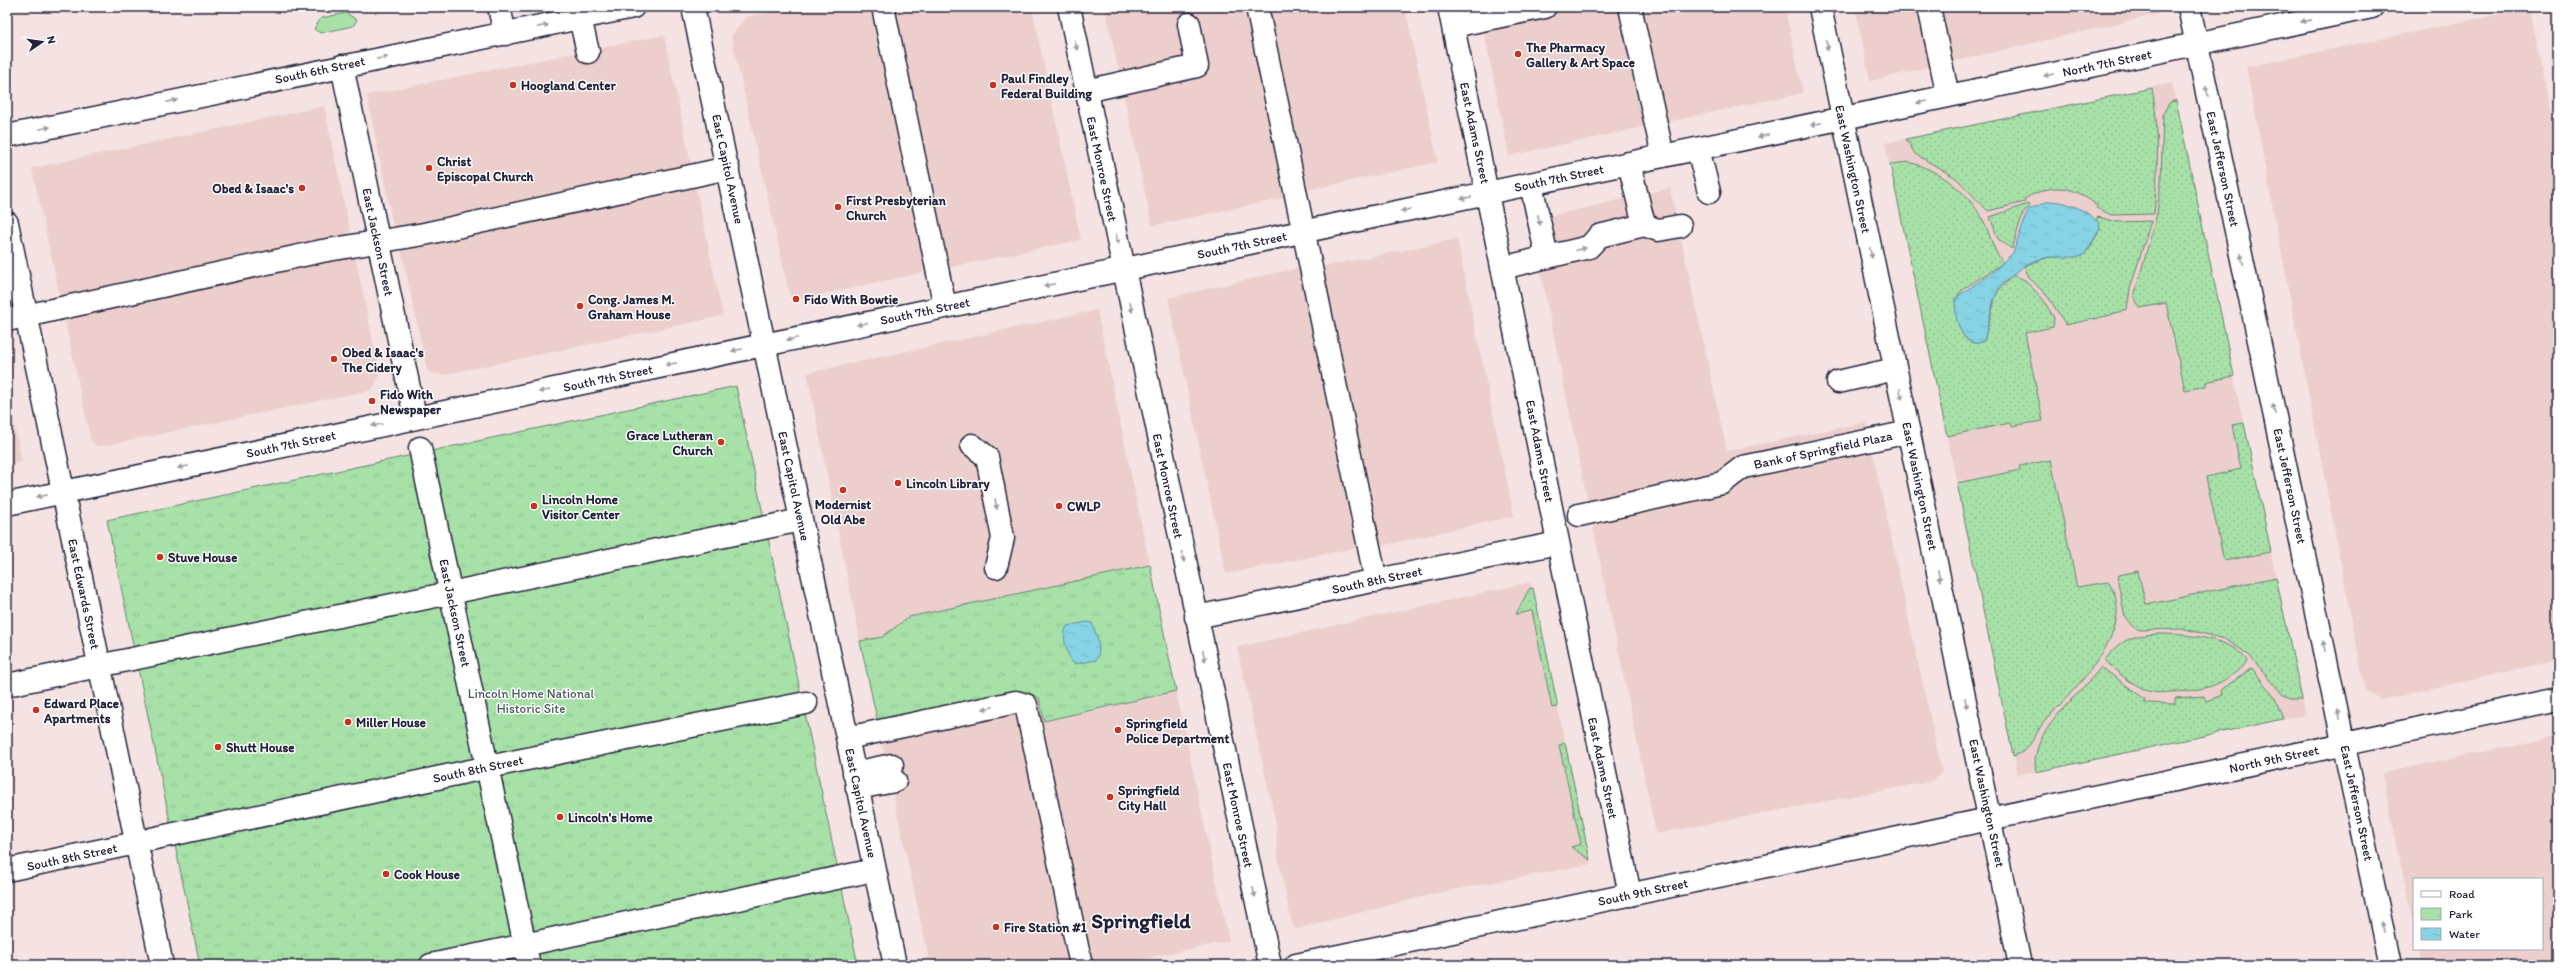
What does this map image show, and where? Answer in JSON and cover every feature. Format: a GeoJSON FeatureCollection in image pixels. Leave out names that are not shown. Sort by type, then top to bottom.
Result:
{"type":"FeatureCollection","features":[{"type":"Feature","properties":{"kind":"street"},"geometry":{"type":"LineString","coordinates":[[499,7],[505,34]]}},
{"type":"Feature","properties":{"kind":"street","name":"South 6th Street"},"geometry":{"type":"LineString","coordinates":[[7,136],[633,7]]}},
{"type":"Feature","properties":{"kind":"street","name":"East Capitol Avenue"},"geometry":{"type":"LineString","coordinates":[[693,7],[895,965]]}},
{"type":"Feature","properties":{"kind":"street"},"geometry":{"type":"LineString","coordinates":[[883,7],[945,307]]}},
{"type":"Feature","properties":{"kind":"street","name":"East Monroe Street"},"geometry":{"type":"LineString","coordinates":[[1069,7],[1270,965]]}},
{"type":"Feature","properties":{"kind":"street"},"geometry":{"type":"LineString","coordinates":[[1257,7],[1376,581]]}},
{"type":"Feature","properties":{"kind":"street"},"geometry":{"type":"LineString","coordinates":[[1451,16],[1545,7]]}},
{"type":"Feature","properties":{"kind":"street"},"geometry":{"type":"LineString","coordinates":[[1630,7],[1663,156]]}},
{"type":"Feature","properties":{"kind":"street","name":"East Washington Street"},"geometry":{"type":"LineString","coordinates":[[1820,7],[1842,119],[2020,965]]}},
{"type":"Feature","properties":{"kind":"street"},"geometry":{"type":"LineString","coordinates":[[1929,7],[1948,96]]}},
{"type":"Feature","properties":{"kind":"street","name":"East Jefferson Street"},"geometry":{"type":"LineString","coordinates":[[2189,7],[2345,744],[2390,965]]}},
{"type":"Feature","properties":{"kind":"street","name":"North 7th Street"},"geometry":{"type":"LineString","coordinates":[[1842,119],[2372,7]]}},
{"type":"Feature","properties":{"kind":"street","name":"East Adams Street"},"geometry":{"type":"LineString","coordinates":[[1451,16],[1630,895]]}},
{"type":"Feature","properties":{"kind":"street"},"geometry":{"type":"LineString","coordinates":[[574,20],[582,53]]}},
{"type":"Feature","properties":{"kind":"street"},"geometry":{"type":"LineString","coordinates":[[1086,91],[1197,66],[1189,24]]}},
{"type":"Feature","properties":{"kind":"street","name":"East Jackson Street"},"geometry":{"type":"LineString","coordinates":[[342,66],[415,417]]}},
{"type":"Feature","properties":{"kind":"street","name":"South 7th Street"},"geometry":{"type":"LineString","coordinates":[[7,504],[415,417],[1842,119]]}},
{"type":"Feature","properties":{"kind":"street"},"geometry":{"type":"LineString","coordinates":[[1693,150],[1703,194]]}},
{"type":"Feature","properties":{"kind":"street"},"geometry":{"type":"LineString","coordinates":[[1629,163],[1644,225]]}},
{"type":"Feature","properties":{"kind":"street"},"geometry":{"type":"LineString","coordinates":[[16,318],[378,240],[424,234],[728,168]]}},
{"type":"Feature","properties":{"kind":"street"},"geometry":{"type":"LineString","coordinates":[[1531,184],[1547,257]]}},
{"type":"Feature","properties":{"kind":"street","name":"East Edwards Street"},"geometry":{"type":"LineString","coordinates":[[7,223],[16,318],[62,492],[100,665],[144,841],[162,965]]}},
{"type":"Feature","properties":{"kind":"street"},"geometry":{"type":"LineString","coordinates":[[1502,268],[1589,247],[1599,236],[1644,225],[1658,230],[1680,226]]}},
{"type":"Feature","properties":{"kind":"street"},"geometry":{"type":"LineString","coordinates":[[1838,382],[1895,369]]}},
{"type":"Feature","properties":{"kind":"street","name":"Bank of Springfield Plaza"},"geometry":{"type":"LineString","coordinates":[[1579,515],[1722,483],[1743,467],[1909,432]]}},
{"type":"Feature","properties":{"kind":"street"},"geometry":{"type":"LineString","coordinates":[[972,445],[987,457],[1003,538],[996,567]]}},
{"type":"Feature","properties":{"kind":"street","name":"East Jackson Street"},"geometry":{"type":"LineString","coordinates":[[420,448],[527,955]]}},
{"type":"Feature","properties":{"kind":"street"},"geometry":{"type":"LineString","coordinates":[[7,685],[802,520]]}},
{"type":"Feature","properties":{"kind":"street","name":"South 8th Street"},"geometry":{"type":"LineString","coordinates":[[1196,618],[1558,543]]}},
{"type":"Feature","properties":{"kind":"street","name":"North 9th Street"},"geometry":{"type":"LineString","coordinates":[[1990,820],[2558,699]]}},
{"type":"Feature","properties":{"kind":"street"},"geometry":{"type":"LineString","coordinates":[[847,738],[1016,702],[1026,705],[1081,965]]}},
{"type":"Feature","properties":{"kind":"street","name":"South 8th Street"},"geometry":{"type":"LineString","coordinates":[[7,870],[488,767],[806,703]]}},
{"type":"Feature","properties":{"kind":"street"},"geometry":{"type":"LineString","coordinates":[[856,781],[894,773]]}},
{"type":"Feature","properties":{"kind":"street","name":"South 9th Street"},"geometry":{"type":"LineString","coordinates":[[1296,965],[1990,820]]}},
{"type":"Feature","properties":{"kind":"street"},"geometry":{"type":"LineString","coordinates":[[431,965],[527,955],[874,870]]}},
{"type":"Feature","properties":{"kind":"shaded area"},"geometry":{"type":"Polygon","coordinates":[[[794,7],[873,7],[930,271],[791,301],[731,36],[746,17],[794,7]]]}},
{"type":"Feature","properties":{"kind":"shaded area","name":"Paul Findley Federal Building"},"geometry":{"type":"Polygon","coordinates":[[[888,7],[1032,7],[1081,240],[942,269],[888,7]]]}},
{"type":"Feature","properties":{"kind":"shaded area"},"geometry":{"type":"Polygon","coordinates":[[[1105,7],[1248,7],[1289,197],[1152,226],[1105,7]]]}},
{"type":"Feature","properties":{"kind":"shaded area"},"geometry":{"type":"Polygon","coordinates":[[[1264,7],[1405,7],[1438,162],[1303,191],[1264,7]]]}},
{"type":"Feature","properties":{"kind":"shaded area"},"geometry":{"type":"Polygon","coordinates":[[[1479,7],[1785,7],[1803,93],[1509,156],[1479,7]]]}},
{"type":"Feature","properties":{"kind":"shaded area"},"geometry":{"type":"Polygon","coordinates":[[[1855,7],[2157,7],[2159,14],[1870,81],[1855,7]]]}},
{"type":"Feature","properties":{"kind":"shaded area"},"geometry":{"type":"Polygon","coordinates":[[[2529,8],[2558,148],[2558,660],[2381,700],[2365,690],[2246,67],[2529,8]]]}},
{"type":"Feature","properties":{"kind":"shaded area"},"geometry":{"type":"Polygon","coordinates":[[[664,35],[723,316],[442,375],[431,373],[427,370],[400,244],[394,231],[367,95],[664,35]]]}},
{"type":"Feature","properties":{"kind":"shaded area"},"geometry":{"type":"Polygon","coordinates":[[[2172,83],[2305,715],[2018,775],[1885,143],[2172,83]]]}},
{"type":"Feature","properties":{"kind":"shaded area"},"geometry":{"type":"Polygon","coordinates":[[[324,106],[380,375],[372,390],[98,447],[91,441],[32,168],[324,106]]]}},
{"type":"Feature","properties":{"kind":"shaded area"},"geometry":{"type":"Polygon","coordinates":[[[1670,188],[1727,451],[1866,422],[1942,772],[1933,781],[1656,834],[1533,235],[1543,218],[1670,188]]]}},
{"type":"Feature","properties":{"kind":"shaded area"},"geometry":{"type":"Polygon","coordinates":[[[1457,239],[1514,516],[1376,547],[1316,268],[1457,239]]]}},
{"type":"Feature","properties":{"kind":"shaded area"},"geometry":{"type":"Polygon","coordinates":[[[1302,267],[1361,547],[1226,574],[1168,298],[1302,267]]]}},
{"type":"Feature","properties":{"kind":"shaded area"},"geometry":{"type":"Polygon","coordinates":[[[1097,310],[1150,565],[909,617],[882,637],[860,641],[807,373],[1097,310]]]}},
{"type":"Feature","properties":{"kind":"shaded area"},"geometry":{"type":"Polygon","coordinates":[[[7,390],[22,462],[7,465],[7,390]]]}},
{"type":"Feature","properties":{"kind":"shaded area"},"geometry":{"type":"Polygon","coordinates":[[[1531,582],[1591,864],[1442,892],[1296,929],[1292,924],[1278,858],[1276,825],[1237,647],[1531,582]]]}},
{"type":"Feature","properties":{"kind":"shaded area"},"geometry":{"type":"Polygon","coordinates":[[[1176,691],[1229,941],[1114,965],[930,965],[878,724],[1027,692],[1039,698],[1044,721],[1176,691]]]}},
{"type":"Feature","properties":{"kind":"shaded area"},"geometry":{"type":"Polygon","coordinates":[[[2558,736],[2558,965],[2422,965],[2418,950],[2543,950],[2543,878],[2413,878],[2413,923],[2382,773],[2558,736]]]}},
{"type":"Feature","properties":{"kind":"green space"},"geometry":{"type":"Polygon","coordinates":[[[346,13],[357,20],[353,26],[320,33],[314,29],[321,18],[346,13]]]}},
{"type":"Feature","properties":{"kind":"green space"},"geometry":{"type":"Polygon","coordinates":[[[2152,88],[2155,104],[2158,151],[2154,214],[2111,215],[2097,208],[2098,206],[2079,194],[2062,188],[2045,190],[2024,199],[2025,202],[1988,211],[1956,178],[1915,154],[1906,139],[2152,88]]]}},
{"type":"Feature","properties":{"kind":"green space"},"geometry":{"type":"Polygon","coordinates":[[[2176,100],[2234,376],[2206,382],[2206,386],[2185,390],[2166,303],[2140,308],[2134,297],[2157,214],[2161,181],[2163,114],[2169,103],[2176,100]]]}},
{"type":"Feature","properties":{"kind":"green space"},"geometry":{"type":"Polygon","coordinates":[[[1909,162],[1933,171],[1964,194],[1980,215],[2003,263],[1962,290],[1955,300],[1958,323],[1965,337],[1969,341],[1976,343],[1984,341],[1997,292],[2013,275],[2025,280],[2043,299],[2054,318],[2053,327],[2025,333],[2043,421],[2011,426],[2010,423],[1947,436],[1890,164],[1909,162]]]}},
{"type":"Feature","properties":{"kind":"green space"},"geometry":{"type":"Polygon","coordinates":[[[2028,204],[2029,206],[2023,213],[2012,249],[1998,239],[1990,217],[2028,204]]]}},
{"type":"Feature","properties":{"kind":"green space"},"geometry":{"type":"Polygon","coordinates":[[[2098,217],[2117,222],[2151,221],[2130,289],[2127,309],[2120,313],[2066,325],[2048,297],[2029,277],[2024,266],[2049,257],[2082,256],[2089,249],[2100,229],[2096,219],[2098,217]]]}},
{"type":"Feature","properties":{"kind":"green space","name":"Lincoln Home National Historic Site"},"geometry":{"type":"Polygon","coordinates":[[[736,386],[858,965],[200,965],[107,520],[736,386]]]}},
{"type":"Feature","properties":{"kind":"green space"},"geometry":{"type":"Polygon","coordinates":[[[2244,423],[2271,552],[2224,561],[2206,477],[2241,469],[2232,425],[2244,423]]]}},
{"type":"Feature","properties":{"kind":"green space"},"geometry":{"type":"Polygon","coordinates":[[[2051,460],[2077,587],[2108,582],[2116,600],[2116,619],[2110,638],[2099,658],[2086,676],[2045,721],[2032,742],[2019,754],[2013,756],[1957,483],[2020,470],[2019,466],[2051,460]]]}},
{"type":"Feature","properties":{"kind":"green space"},"geometry":{"type":"Polygon","coordinates":[[[1150,565],[1176,691],[1044,721],[1039,698],[1027,692],[878,724],[860,641],[882,637],[909,617],[1150,565]]]}},
{"type":"Feature","properties":{"kind":"green space"},"geometry":{"type":"Polygon","coordinates":[[[2138,571],[2146,605],[2276,577],[2302,699],[2293,699],[2283,695],[2250,656],[2228,640],[2185,629],[2140,630],[2132,626],[2125,617],[2118,582],[2119,575],[2138,571]]]}},
{"type":"Feature","properties":{"kind":"green space"},"geometry":{"type":"Polygon","coordinates":[[[1533,588],[1558,707],[1552,708],[1532,611],[1516,614],[1529,589],[1533,588]]]}},
{"type":"Feature","properties":{"kind":"green space"},"geometry":{"type":"Polygon","coordinates":[[[2162,634],[2196,636],[2221,642],[2241,653],[2247,661],[2231,676],[2214,685],[2194,690],[2157,693],[2148,691],[2131,682],[2119,674],[2105,660],[2118,646],[2130,639],[2144,635],[2162,634]]]}},
{"type":"Feature","properties":{"kind":"green space"},"geometry":{"type":"Polygon","coordinates":[[[2101,667],[2145,699],[2145,703],[2175,704],[2175,698],[2204,696],[2206,701],[2222,695],[2221,690],[2252,668],[2275,698],[2283,719],[2036,772],[2035,757],[2039,743],[2047,729],[2057,715],[2101,667]]]}},
{"type":"Feature","properties":{"kind":"green space"},"geometry":{"type":"Polygon","coordinates":[[[1565,743],[1590,860],[1571,847],[1581,844],[1559,745],[1565,743]]]}},
{"type":"Feature","properties":{"kind":"water"},"geometry":{"type":"Polygon","coordinates":[[[2049,201],[2056,201],[2083,210],[2099,223],[2100,229],[2085,254],[2078,257],[2049,257],[2034,261],[2025,265],[2001,285],[1994,299],[1984,341],[1976,343],[1970,341],[1964,336],[1957,320],[1956,303],[1958,296],[1993,272],[2013,253],[2028,210],[2049,201]]]}},
{"type":"Feature","properties":{"kind":"water"},"geometry":{"type":"Polygon","coordinates":[[[1087,622],[1092,623],[1097,637],[1099,647],[1098,656],[1096,660],[1075,664],[1071,661],[1066,648],[1065,630],[1067,626],[1087,622]]]}},
{"type":"Feature","properties":{"kind":"place","name":"The Pharmacy Gallery & Art Space"},"geometry":{"type":"Point","coordinates":[1518,54]}},
{"type":"Feature","properties":{"kind":"place","name":"Hoogland Center"},"geometry":{"type":"Point","coordinates":[513,85]}},
{"type":"Feature","properties":{"kind":"place","name":"Paul Findley Federal Building"},"geometry":{"type":"Point","coordinates":[993,85]}},
{"type":"Feature","properties":{"kind":"place","name":"Christ Episcopal Church"},"geometry":{"type":"Point","coordinates":[429,168]}},
{"type":"Feature","properties":{"kind":"place","name":"Obed & Isaac's"},"geometry":{"type":"Point","coordinates":[302,188]}},
{"type":"Feature","properties":{"kind":"place","name":"First Presbyterian Church"},"geometry":{"type":"Point","coordinates":[838,207]}},
{"type":"Feature","properties":{"kind":"place","name":"Fido With Bowtie"},"geometry":{"type":"Point","coordinates":[796,299]}},
{"type":"Feature","properties":{"kind":"place","name":"Cong. James M. Graham House"},"geometry":{"type":"Point","coordinates":[580,306]}},
{"type":"Feature","properties":{"kind":"place","name":"Obed & Isaac's The Cidery"},"geometry":{"type":"Point","coordinates":[334,359]}},
{"type":"Feature","properties":{"kind":"place","name":"Fido With Newspaper"},"geometry":{"type":"Point","coordinates":[372,401]}},
{"type":"Feature","properties":{"kind":"place","name":"Grace Lutheran Church"},"geometry":{"type":"Point","coordinates":[721,442]}},
{"type":"Feature","properties":{"kind":"place","name":"Lincoln Library"},"geometry":{"type":"Point","coordinates":[898,483]}},
{"type":"Feature","properties":{"kind":"place","name":"Modernist Old Abe"},"geometry":{"type":"Point","coordinates":[843,490]}},
{"type":"Feature","properties":{"kind":"place","name":"Lincoln Home Visitor Center"},"geometry":{"type":"Point","coordinates":[534,506]}},
{"type":"Feature","properties":{"kind":"place","name":"CWLP"},"geometry":{"type":"Point","coordinates":[1059,506]}},
{"type":"Feature","properties":{"kind":"place","name":"Stuve House"},"geometry":{"type":"Point","coordinates":[160,557]}},
{"type":"Feature","properties":{"kind":"place","name":"Edward Place Apartments"},"geometry":{"type":"Point","coordinates":[36,710]}},
{"type":"Feature","properties":{"kind":"place","name":"Miller House"},"geometry":{"type":"Point","coordinates":[348,722]}},
{"type":"Feature","properties":{"kind":"place","name":"Springfield Police Department"},"geometry":{"type":"Point","coordinates":[1118,730]}},
{"type":"Feature","properties":{"kind":"place","name":"Shutt House"},"geometry":{"type":"Point","coordinates":[218,747]}},
{"type":"Feature","properties":{"kind":"place","name":"Springfield City Hall"},"geometry":{"type":"Point","coordinates":[1110,797]}},
{"type":"Feature","properties":{"kind":"place","name":"Lincoln's Home"},"geometry":{"type":"Point","coordinates":[560,817]}},
{"type":"Feature","properties":{"kind":"place","name":"Cook House"},"geometry":{"type":"Point","coordinates":[386,874]}},
{"type":"Feature","properties":{"kind":"place","name":"Fire Station #1"},"geometry":{"type":"Point","coordinates":[996,927]}},
{"type":"Feature","properties":{"kind":"district","name":"Springfield"},"geometry":{"type":"Point","coordinates":[1141,920]}}]}
